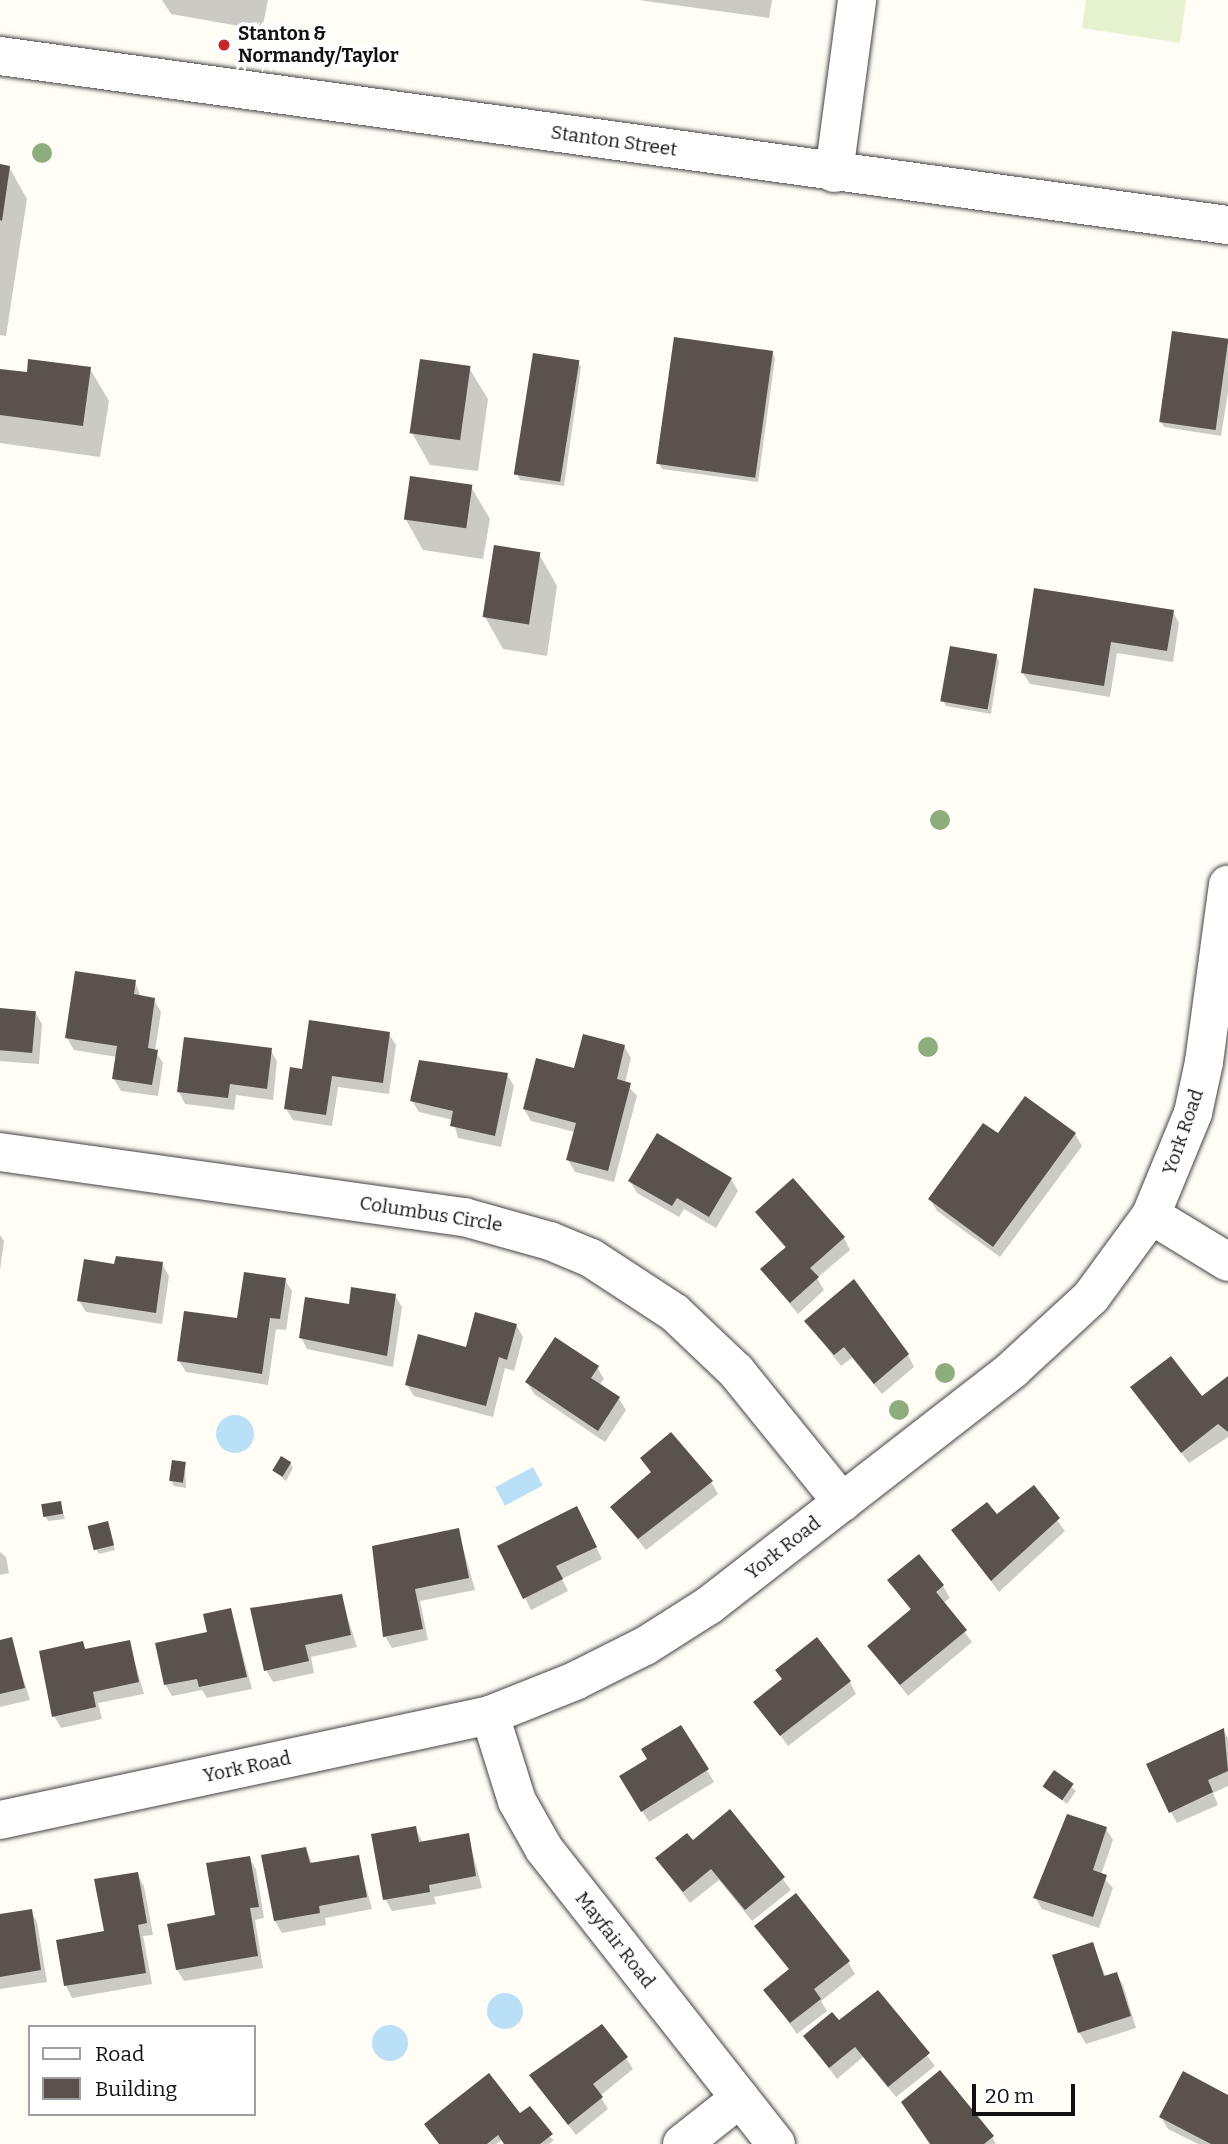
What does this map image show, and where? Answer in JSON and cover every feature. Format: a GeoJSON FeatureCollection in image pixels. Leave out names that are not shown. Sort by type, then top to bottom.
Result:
{"type":"FeatureCollection","features":[{"type":"Feature","properties":{"kind":"street"},"geometry":{"type":"LineString","coordinates":[[834,173],[857,0]]}},
{"type":"Feature","properties":{"kind":"street","name":"Stanton Street"},"geometry":{"type":"LineString","coordinates":[[0,56],[834,173],[1228,225]]}},
{"type":"Feature","properties":{"kind":"street","name":"York Road"},"geometry":{"type":"LineString","coordinates":[[0,1820],[491,1715],[575,1681],[645,1646],[708,1606],[1013,1369],[1091,1297],[1151,1215],[1193,1113],[1204,1062],[1228,885]]}},
{"type":"Feature","properties":{"kind":"street","name":"Columbus Circle"},"geometry":{"type":"LineString","coordinates":[[0,1152],[464,1217],[550,1241],[591,1258],[675,1313],[736,1371],[842,1502]]}},
{"type":"Feature","properties":{"kind":"street"},"geometry":{"type":"LineString","coordinates":[[1151,1215],[1228,1262]]}},
{"type":"Feature","properties":{"kind":"street","name":"Mayfair Road"},"geometry":{"type":"LineString","coordinates":[[491,1715],[517,1801],[544,1849],[776,2144]]}},
{"type":"Feature","properties":{"kind":"street"},"geometry":{"type":"LineString","coordinates":[[682,2144],[740,2098]]}},
{"type":"Feature","properties":{"kind":"green space"},"geometry":{"type":"Polygon","coordinates":[[[1086,0],[1186,0],[1180,43],[1082,28],[1086,0]]]}},
{"type":"Feature","properties":{"kind":"water"},"geometry":{"type":"Polygon","coordinates":[[[235,1415],[248,1421],[254,1434],[248,1447],[235,1453],[222,1447],[216,1434],[222,1421],[235,1415]]]}},
{"type":"Feature","properties":{"kind":"water"},"geometry":{"type":"Polygon","coordinates":[[[533,1467],[543,1486],[505,1506],[495,1487],[533,1467]]]}},
{"type":"Feature","properties":{"kind":"water"},"geometry":{"type":"Polygon","coordinates":[[[505,1993],[518,1998],[523,2011],[518,2024],[505,2029],[492,2024],[487,2011],[492,1998],[505,1993]]]}},
{"type":"Feature","properties":{"kind":"water"},"geometry":{"type":"Polygon","coordinates":[[[390,2025],[403,2030],[408,2043],[403,2056],[390,2061],[377,2056],[372,2043],[377,2030],[390,2025]]]}},
{"type":"Feature","properties":{"kind":"building"},"geometry":{"type":"Polygon","coordinates":[[[0,164],[10,166],[2,221],[0,220],[0,164]]]}},
{"type":"Feature","properties":{"kind":"building"},"geometry":{"type":"Polygon","coordinates":[[[1172,331],[1228,339],[1216,430],[1159,422],[1172,331]]]}},
{"type":"Feature","properties":{"kind":"building"},"geometry":{"type":"Polygon","coordinates":[[[674,337],[773,351],[755,478],[656,464],[674,337]]]}},
{"type":"Feature","properties":{"kind":"building"},"geometry":{"type":"Polygon","coordinates":[[[533,353],[579,360],[560,482],[514,474],[533,353]]]}},
{"type":"Feature","properties":{"kind":"building"},"geometry":{"type":"Polygon","coordinates":[[[28,359],[91,367],[83,426],[0,415],[0,369],[27,372],[28,359]]]}},
{"type":"Feature","properties":{"kind":"building"},"geometry":{"type":"Polygon","coordinates":[[[420,359],[471,366],[460,440],[410,433],[420,359]]]}},
{"type":"Feature","properties":{"kind":"building"},"geometry":{"type":"Polygon","coordinates":[[[410,476],[472,485],[466,528],[404,520],[410,476]]]}},
{"type":"Feature","properties":{"kind":"building"},"geometry":{"type":"Polygon","coordinates":[[[494,545],[540,552],[529,624],[483,617],[494,545]]]}},
{"type":"Feature","properties":{"kind":"building"},"geometry":{"type":"Polygon","coordinates":[[[1034,588],[1174,610],[1167,651],[1111,642],[1104,686],[1021,673],[1034,588]]]}},
{"type":"Feature","properties":{"kind":"building"},"geometry":{"type":"Polygon","coordinates":[[[950,646],[997,654],[988,709],[940,701],[950,646]]]}},
{"type":"Feature","properties":{"kind":"building"},"geometry":{"type":"Polygon","coordinates":[[[75,971],[136,980],[134,994],[155,998],[148,1048],[158,1050],[152,1085],[112,1079],[117,1046],[65,1038],[75,971]]]}},
{"type":"Feature","properties":{"kind":"building"},"geometry":{"type":"Polygon","coordinates":[[[0,1008],[36,1011],[32,1053],[0,1050],[0,1008]]]}},
{"type":"Feature","properties":{"kind":"building"},"geometry":{"type":"Polygon","coordinates":[[[309,1020],[390,1032],[383,1083],[332,1076],[326,1115],[284,1109],[290,1067],[302,1069],[309,1020]]]}},
{"type":"Feature","properties":{"kind":"building"},"geometry":{"type":"Polygon","coordinates":[[[583,1034],[625,1045],[617,1079],[631,1083],[608,1171],[566,1160],[576,1123],[523,1109],[536,1058],[574,1068],[583,1034]]]}},
{"type":"Feature","properties":{"kind":"building"},"geometry":{"type":"Polygon","coordinates":[[[184,1037],[272,1048],[267,1089],[230,1084],[228,1098],[177,1092],[184,1037]]]}},
{"type":"Feature","properties":{"kind":"building"},"geometry":{"type":"Polygon","coordinates":[[[419,1060],[508,1073],[495,1136],[450,1126],[453,1111],[410,1101],[419,1060]]]}},
{"type":"Feature","properties":{"kind":"building"},"geometry":{"type":"Polygon","coordinates":[[[1025,1096],[1076,1133],[993,1247],[928,1199],[983,1123],[998,1133],[1025,1096]]]}},
{"type":"Feature","properties":{"kind":"building"},"geometry":{"type":"Polygon","coordinates":[[[657,1133],[732,1178],[709,1217],[677,1198],[672,1206],[628,1181],[657,1133]]]}},
{"type":"Feature","properties":{"kind":"building"},"geometry":{"type":"Polygon","coordinates":[[[793,1178],[845,1237],[810,1268],[819,1277],[790,1303],[760,1269],[786,1247],[755,1212],[793,1178]]]}},
{"type":"Feature","properties":{"kind":"building"},"geometry":{"type":"Polygon","coordinates":[[[116,1256],[163,1262],[156,1313],[77,1301],[84,1259],[114,1264],[116,1256]]]}},
{"type":"Feature","properties":{"kind":"building"},"geometry":{"type":"Polygon","coordinates":[[[244,1272],[286,1278],[280,1319],[270,1318],[262,1374],[177,1361],[184,1311],[237,1318],[244,1272]]]}},
{"type":"Feature","properties":{"kind":"building"},"geometry":{"type":"Polygon","coordinates":[[[854,1279],[909,1354],[874,1384],[844,1347],[834,1355],[804,1321],[854,1279]]]}},
{"type":"Feature","properties":{"kind":"building"},"geometry":{"type":"Polygon","coordinates":[[[351,1287],[396,1294],[387,1356],[299,1338],[305,1297],[349,1304],[351,1287]]]}},
{"type":"Feature","properties":{"kind":"building"},"geometry":{"type":"Polygon","coordinates":[[[475,1312],[517,1324],[507,1360],[499,1357],[486,1406],[405,1385],[418,1334],[466,1347],[475,1312]]]}},
{"type":"Feature","properties":{"kind":"building"},"geometry":{"type":"Polygon","coordinates":[[[555,1337],[599,1366],[591,1378],[620,1397],[598,1431],[525,1382],[555,1337]]]}},
{"type":"Feature","properties":{"kind":"building"},"geometry":{"type":"Polygon","coordinates":[[[1171,1356],[1202,1396],[1228,1376],[1228,1432],[1218,1424],[1181,1453],[1130,1387],[1171,1356]]]}},
{"type":"Feature","properties":{"kind":"building"},"geometry":{"type":"Polygon","coordinates":[[[671,1432],[713,1481],[638,1539],[610,1507],[651,1472],[640,1458],[671,1432]]]}},
{"type":"Feature","properties":{"kind":"building"},"geometry":{"type":"Polygon","coordinates":[[[281,1456],[291,1462],[283,1477],[272,1471],[281,1456]]]}},
{"type":"Feature","properties":{"kind":"building"},"geometry":{"type":"Polygon","coordinates":[[[172,1460],[186,1462],[183,1483],[169,1481],[172,1460]]]}},
{"type":"Feature","properties":{"kind":"building"},"geometry":{"type":"Polygon","coordinates":[[[1034,1485],[1060,1518],[991,1581],[951,1530],[987,1502],[997,1514],[1034,1485]]]}},
{"type":"Feature","properties":{"kind":"building"},"geometry":{"type":"Polygon","coordinates":[[[61,1501],[63,1514],[43,1517],[41,1504],[61,1501]]]}},
{"type":"Feature","properties":{"kind":"building"},"geometry":{"type":"Polygon","coordinates":[[[577,1506],[597,1547],[556,1566],[563,1579],[523,1599],[497,1546],[577,1506]]]}},
{"type":"Feature","properties":{"kind":"building"},"geometry":{"type":"Polygon","coordinates":[[[108,1521],[114,1545],[94,1550],[88,1526],[108,1521]]]}},
{"type":"Feature","properties":{"kind":"building"},"geometry":{"type":"Polygon","coordinates":[[[459,1528],[469,1578],[415,1589],[423,1629],[383,1637],[372,1546],[459,1528]]]}},
{"type":"Feature","properties":{"kind":"building"},"geometry":{"type":"Polygon","coordinates":[[[919,1554],[944,1585],[936,1592],[967,1630],[900,1685],[867,1646],[911,1609],[887,1580],[919,1554]]]}},
{"type":"Feature","properties":{"kind":"building"},"geometry":{"type":"Polygon","coordinates":[[[342,1594],[351,1635],[305,1645],[309,1661],[264,1671],[250,1608],[342,1594]]]}},
{"type":"Feature","properties":{"kind":"building"},"geometry":{"type":"Polygon","coordinates":[[[231,1608],[247,1677],[199,1687],[197,1679],[164,1685],[155,1643],[207,1632],[203,1614],[231,1608]]]}},
{"type":"Feature","properties":{"kind":"building"},"geometry":{"type":"Polygon","coordinates":[[[12,1637],[25,1688],[0,1694],[0,1640],[12,1637]]]}},
{"type":"Feature","properties":{"kind":"building"},"geometry":{"type":"Polygon","coordinates":[[[817,1637],[851,1681],[780,1736],[753,1702],[782,1679],[775,1670],[817,1637]]]}},
{"type":"Feature","properties":{"kind":"building"},"geometry":{"type":"Polygon","coordinates":[[[130,1640],[139,1682],[93,1692],[96,1707],[52,1717],[39,1651],[83,1641],[85,1649],[130,1640]]]}},
{"type":"Feature","properties":{"kind":"building"},"geometry":{"type":"Polygon","coordinates":[[[681,1725],[709,1769],[641,1812],[619,1776],[647,1759],[641,1749],[681,1725]]]}},
{"type":"Feature","properties":{"kind":"building"},"geometry":{"type":"Polygon","coordinates":[[[1224,1728],[1228,1771],[1208,1780],[1213,1792],[1169,1813],[1146,1764],[1224,1728]]]}},
{"type":"Feature","properties":{"kind":"building"},"geometry":{"type":"Polygon","coordinates":[[[1054,1770],[1074,1784],[1062,1800],[1043,1786],[1054,1770]]]}},
{"type":"Feature","properties":{"kind":"building"},"geometry":{"type":"Polygon","coordinates":[[[730,1809],[785,1877],[745,1910],[711,1869],[683,1892],[655,1858],[687,1833],[693,1840],[730,1809]]]}},
{"type":"Feature","properties":{"kind":"building"},"geometry":{"type":"Polygon","coordinates":[[[1067,1814],[1107,1827],[1093,1870],[1107,1875],[1093,1917],[1033,1898],[1067,1814]]]}},
{"type":"Feature","properties":{"kind":"building"},"geometry":{"type":"Polygon","coordinates":[[[416,1826],[419,1842],[469,1833],[476,1876],[429,1885],[430,1892],[383,1900],[371,1834],[416,1826]]]}},
{"type":"Feature","properties":{"kind":"building"},"geometry":{"type":"Polygon","coordinates":[[[306,1847],[310,1863],[359,1855],[367,1897],[319,1906],[320,1913],[274,1921],[261,1855],[306,1847]]]}},
{"type":"Feature","properties":{"kind":"building"},"geometry":{"type":"Polygon","coordinates":[[[250,1856],[259,1907],[250,1908],[258,1956],[176,1970],[167,1924],[215,1915],[206,1863],[250,1856]]]}},
{"type":"Feature","properties":{"kind":"building"},"geometry":{"type":"Polygon","coordinates":[[[138,1872],[147,1923],[138,1925],[146,1973],[64,1986],[56,1940],[104,1931],[94,1879],[138,1872]]]}},
{"type":"Feature","properties":{"kind":"building"},"geometry":{"type":"Polygon","coordinates":[[[796,1893],[850,1961],[814,1989],[821,1999],[790,2023],[763,1990],[789,1969],[754,1926],[796,1893]]]}},
{"type":"Feature","properties":{"kind":"building"},"geometry":{"type":"Polygon","coordinates":[[[32,1909],[41,1970],[0,1977],[0,1914],[32,1909]]]}},
{"type":"Feature","properties":{"kind":"building"},"geometry":{"type":"Polygon","coordinates":[[[1093,1942],[1104,1976],[1117,1972],[1131,2016],[1078,2033],[1052,1955],[1093,1942]]]}},
{"type":"Feature","properties":{"kind":"building"},"geometry":{"type":"Polygon","coordinates":[[[878,1990],[930,2053],[888,2087],[855,2047],[829,2068],[803,2036],[832,2012],[839,2020],[878,1990]]]}},
{"type":"Feature","properties":{"kind":"building"},"geometry":{"type":"Polygon","coordinates":[[[602,2024],[628,2057],[593,2084],[603,2097],[568,2125],[529,2075],[602,2024]]]}},
{"type":"Feature","properties":{"kind":"building"},"geometry":{"type":"Polygon","coordinates":[[[940,2070],[994,2136],[984,2144],[930,2144],[901,2102],[940,2070]]]}},
{"type":"Feature","properties":{"kind":"building"},"geometry":{"type":"Polygon","coordinates":[[[1183,2071],[1228,2095],[1228,2144],[1211,2144],[1159,2117],[1183,2071]]]}},
{"type":"Feature","properties":{"kind":"building"},"geometry":{"type":"Polygon","coordinates":[[[489,2073],[520,2113],[530,2106],[553,2134],[540,2144],[504,2144],[498,2135],[487,2144],[439,2144],[424,2124],[489,2073]]]}},
{"type":"Feature","properties":{"kind":"place","name":"Stanton & Normandy/Taylor"},"geometry":{"type":"Point","coordinates":[224,45]}}]}
